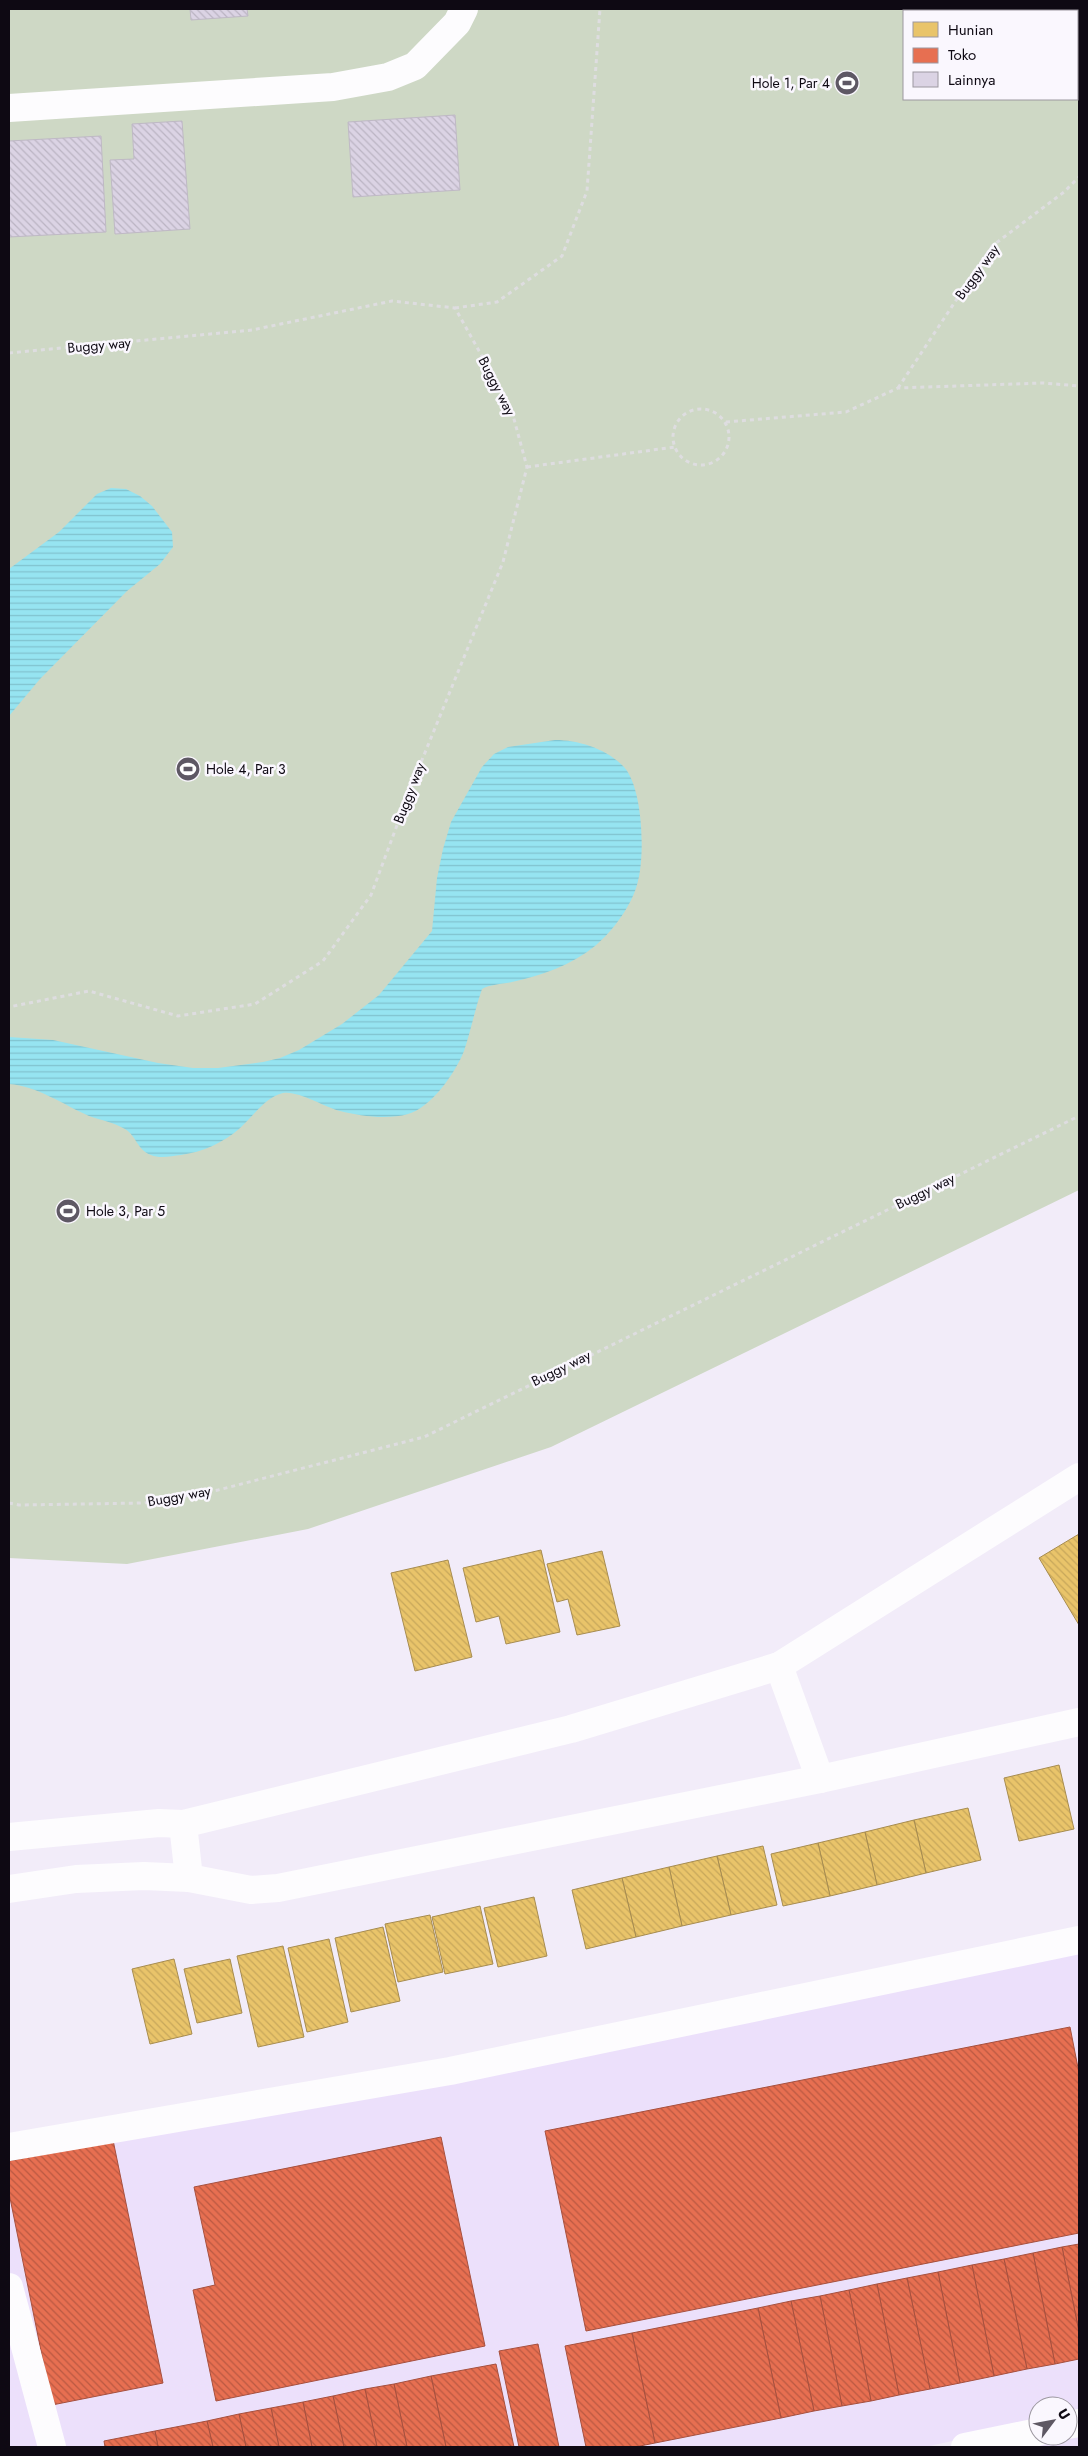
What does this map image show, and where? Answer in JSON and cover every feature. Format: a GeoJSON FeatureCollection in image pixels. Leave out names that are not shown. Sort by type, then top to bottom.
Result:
{"type":"FeatureCollection","features":[{"type":"Feature","properties":{"kind":"street"},"geometry":{"type":"LineString","coordinates":[[9,108],[333,87],[388,77],[415,66],[452,29],[464,9]]}},
{"type":"Feature","properties":{"kind":"street"},"geometry":{"type":"LineString","coordinates":[[9,1837],[159,1823],[183,1824],[571,1729],[779,1666],[1079,1477]]}},
{"type":"Feature","properties":{"kind":"street"},"geometry":{"type":"LineString","coordinates":[[779,1666],[820,1779]]}},
{"type":"Feature","properties":{"kind":"street"},"geometry":{"type":"LineString","coordinates":[[9,1889],[76,1878],[144,1876],[189,1878],[251,1890],[278,1888],[820,1779],[1079,1722]]}},
{"type":"Feature","properties":{"kind":"street"},"geometry":{"type":"LineString","coordinates":[[183,1824],[189,1878]]}},
{"type":"Feature","properties":{"kind":"street"},"geometry":{"type":"LineString","coordinates":[[9,2147],[450,2071],[1079,1940]]}},
{"type":"Feature","properties":{"kind":"street"},"geometry":{"type":"LineString","coordinates":[[9,2287],[52,2447]]}},
{"type":"Feature","properties":{"kind":"street"},"geometry":{"type":"LineString","coordinates":[[965,2447],[1028,2434]]}},
{"type":"Feature","properties":{"kind":"path","name":"Buggy way"},"geometry":{"type":"LineString","coordinates":[[9,353],[252,330],[392,301],[455,308],[497,302],[562,256],[587,191],[600,9]]}},
{"type":"Feature","properties":{"kind":"path","name":"Buggy way"},"geometry":{"type":"LineString","coordinates":[[898,388],[992,246],[1064,192],[1079,177]]}},
{"type":"Feature","properties":{"kind":"path","name":"Buggy way"},"geometry":{"type":"LineString","coordinates":[[9,1007],[89,991],[178,1016],[255,1004],[324,961],[371,895],[414,777],[503,562],[528,467],[511,408],[455,308]]}},
{"type":"Feature","properties":{"kind":"path"},"geometry":{"type":"LineString","coordinates":[[726,422],[846,412],[898,388],[1043,383],[1079,386]]}},
{"type":"Feature","properties":{"kind":"path"},"geometry":{"type":"LineString","coordinates":[[702,408],[712,410],[726,422],[729,442],[718,459],[709,464],[699,465],[689,462],[680,456],[675,447],[674,428],[685,414],[702,408]]}},
{"type":"Feature","properties":{"kind":"path"},"geometry":{"type":"LineString","coordinates":[[528,467],[675,447]]}},
{"type":"Feature","properties":{"kind":"path","name":"Buggy way"},"geometry":{"type":"LineString","coordinates":[[9,1503],[19,1505],[144,1503],[218,1490],[424,1437],[1079,1116]]}},
{"type":"Feature","properties":{"kind":"shaded area"},"geometry":{"type":"Polygon","coordinates":[[[1079,1934],[1079,2412],[1078,2396],[1028,2396],[1028,2424],[925,2447],[9,2447],[9,2144],[1079,1934]]]}},
{"type":"Feature","properties":{"kind":"shaded area"},"geometry":{"type":"Polygon","coordinates":[[[1078,2430],[1079,2447],[991,2447],[1028,2439],[1028,2446],[1078,2446],[1078,2430]]]}},
{"type":"Feature","properties":{"kind":"green space"},"geometry":{"type":"Polygon","coordinates":[[[9,9],[1079,9],[1079,1190],[551,1447],[308,1529],[127,1564],[9,1558],[9,9]]]}},
{"type":"Feature","properties":{"kind":"water"},"geometry":{"type":"Polygon","coordinates":[[[111,488],[126,489],[140,496],[152,506],[172,532],[173,547],[160,564],[127,591],[40,679],[9,716],[9,569],[59,532],[97,494],[111,488]]]}},
{"type":"Feature","properties":{"kind":"water"},"geometry":{"type":"Polygon","coordinates":[[[555,740],[583,744],[601,751],[624,767],[630,777],[639,805],[642,839],[638,881],[632,899],[615,925],[602,940],[576,959],[545,973],[482,989],[464,1051],[449,1079],[425,1105],[400,1116],[365,1116],[340,1111],[296,1094],[283,1093],[270,1099],[239,1129],[219,1143],[189,1154],[158,1157],[146,1153],[132,1135],[121,1127],[89,1116],[30,1088],[9,1084],[9,1037],[53,1040],[158,1063],[193,1068],[218,1068],[280,1058],[299,1050],[342,1024],[379,995],[432,931],[437,878],[451,822],[482,767],[494,754],[508,747],[555,740]]]}},
{"type":"Feature","properties":{"kind":"building: Hunian"},"geometry":{"type":"Polygon","coordinates":[[[1079,1534],[1079,1625],[1039,1558],[1079,1534]]]}},
{"type":"Feature","properties":{"kind":"building: Hunian"},"geometry":{"type":"Polygon","coordinates":[[[541,1550],[560,1632],[506,1644],[499,1616],[476,1622],[463,1568],[541,1550]]]}},
{"type":"Feature","properties":{"kind":"building: Hunian"},"geometry":{"type":"Polygon","coordinates":[[[602,1551],[620,1626],[577,1635],[568,1599],[557,1602],[547,1564],[602,1551]]]}},
{"type":"Feature","properties":{"kind":"building: Hunian"},"geometry":{"type":"Polygon","coordinates":[[[448,1560],[472,1657],[415,1671],[391,1573],[448,1560]]]}},
{"type":"Feature","properties":{"kind":"building: Hunian"},"geometry":{"type":"Polygon","coordinates":[[[1059,1765],[1074,1829],[1019,1841],[1004,1778],[1059,1765]]]}},
{"type":"Feature","properties":{"kind":"building: Hunian"},"geometry":{"type":"Polygon","coordinates":[[[968,1808],[981,1860],[926,1873],[914,1820],[968,1808]]]}},
{"type":"Feature","properties":{"kind":"building: Hunian"},"geometry":{"type":"Polygon","coordinates":[[[914,1820],[926,1873],[877,1885],[865,1832],[914,1820]]]}},
{"type":"Feature","properties":{"kind":"building: Hunian"},"geometry":{"type":"Polygon","coordinates":[[[865,1832],[877,1885],[830,1896],[818,1843],[865,1832]]]}},
{"type":"Feature","properties":{"kind":"building: Hunian"},"geometry":{"type":"Polygon","coordinates":[[[818,1843],[830,1896],[783,1906],[771,1854],[818,1843]]]}},
{"type":"Feature","properties":{"kind":"building: Hunian"},"geometry":{"type":"Polygon","coordinates":[[[763,1846],[777,1905],[731,1915],[717,1856],[763,1846]]]}},
{"type":"Feature","properties":{"kind":"building: Hunian"},"geometry":{"type":"Polygon","coordinates":[[[717,1856],[731,1915],[682,1926],[669,1867],[717,1856]]]}},
{"type":"Feature","properties":{"kind":"building: Hunian"},"geometry":{"type":"Polygon","coordinates":[[[669,1867],[682,1926],[636,1937],[622,1878],[669,1867]]]}},
{"type":"Feature","properties":{"kind":"building: Hunian"},"geometry":{"type":"Polygon","coordinates":[[[622,1878],[636,1937],[586,1949],[572,1890],[622,1878]]]}},
{"type":"Feature","properties":{"kind":"building: Hunian"},"geometry":{"type":"Polygon","coordinates":[[[534,1897],[547,1956],[498,1967],[484,1908],[534,1897]]]}},
{"type":"Feature","properties":{"kind":"building: Hunian"},"geometry":{"type":"Polygon","coordinates":[[[480,1906],[493,1964],[445,1974],[432,1917],[480,1906]]]}},
{"type":"Feature","properties":{"kind":"building: Hunian"},"geometry":{"type":"Polygon","coordinates":[[[430,1915],[443,1972],[398,1982],[385,1924],[430,1915]]]}},
{"type":"Feature","properties":{"kind":"building: Hunian"},"geometry":{"type":"Polygon","coordinates":[[[383,1927],[400,2001],[351,2012],[335,1938],[383,1927]]]}},
{"type":"Feature","properties":{"kind":"building: Hunian"},"geometry":{"type":"Polygon","coordinates":[[[329,1939],[348,2022],[307,2032],[288,1948],[329,1939]]]}},
{"type":"Feature","properties":{"kind":"building: Hunian"},"geometry":{"type":"Polygon","coordinates":[[[283,1946],[304,2037],[258,2047],[237,1956],[283,1946]]]}},
{"type":"Feature","properties":{"kind":"building: Hunian"},"geometry":{"type":"Polygon","coordinates":[[[174,1959],[192,2034],[150,2044],[132,1969],[174,1959]]]}},
{"type":"Feature","properties":{"kind":"building: Hunian"},"geometry":{"type":"Polygon","coordinates":[[[230,1959],[242,2013],[197,2023],[184,1969],[230,1959]]]}},
{"type":"Feature","properties":{"kind":"building: Toko"},"geometry":{"type":"Polygon","coordinates":[[[1070,2027],[1079,2073],[1079,2233],[586,2331],[545,2131],[1070,2027]]]}},
{"type":"Feature","properties":{"kind":"building: Toko"},"geometry":{"type":"Polygon","coordinates":[[[441,2137],[485,2346],[216,2401],[193,2290],[215,2285],[194,2187],[441,2137]]]}},
{"type":"Feature","properties":{"kind":"building: Toko"},"geometry":{"type":"Polygon","coordinates":[[[113,2140],[163,2383],[52,2405],[9,2193],[9,2161],[113,2140]]]}},
{"type":"Feature","properties":{"kind":"building: Toko"},"geometry":{"type":"Polygon","coordinates":[[[1079,2244],[1079,2332],[1062,2247],[1079,2244]]]}},
{"type":"Feature","properties":{"kind":"building: Toko"},"geometry":{"type":"Polygon","coordinates":[[[1062,2247],[1079,2332],[1079,2359],[1055,2364],[1033,2253],[1062,2247]]]}},
{"type":"Feature","properties":{"kind":"building: Toko"},"geometry":{"type":"Polygon","coordinates":[[[1033,2253],[1055,2364],[1027,2369],[1004,2259],[1033,2253]]]}},
{"type":"Feature","properties":{"kind":"building: Toko"},"geometry":{"type":"Polygon","coordinates":[[[1004,2259],[1027,2369],[994,2376],[972,2265],[1004,2259]]]}},
{"type":"Feature","properties":{"kind":"building: Toko"},"geometry":{"type":"Polygon","coordinates":[[[972,2265],[994,2376],[960,2383],[938,2272],[972,2265]]]}},
{"type":"Feature","properties":{"kind":"building: Toko"},"geometry":{"type":"Polygon","coordinates":[[[938,2272],[960,2383],[930,2389],[907,2278],[938,2272]]]}},
{"type":"Feature","properties":{"kind":"building: Toko"},"geometry":{"type":"Polygon","coordinates":[[[907,2278],[930,2389],[899,2395],[877,2284],[907,2278]]]}},
{"type":"Feature","properties":{"kind":"building: Toko"},"geometry":{"type":"Polygon","coordinates":[[[877,2284],[899,2395],[871,2401],[849,2290],[877,2284]]]}},
{"type":"Feature","properties":{"kind":"building: Toko"},"geometry":{"type":"Polygon","coordinates":[[[849,2290],[871,2401],[842,2406],[820,2296],[849,2290]]]}},
{"type":"Feature","properties":{"kind":"building: Toko"},"geometry":{"type":"Polygon","coordinates":[[[820,2296],[842,2406],[814,2411],[791,2301],[820,2296]]]}},
{"type":"Feature","properties":{"kind":"building: Toko"},"geometry":{"type":"Polygon","coordinates":[[[791,2301],[814,2411],[781,2418],[758,2308],[791,2301]]]}},
{"type":"Feature","properties":{"kind":"building: Toko"},"geometry":{"type":"Polygon","coordinates":[[[758,2308],[781,2418],[655,2443],[632,2333],[758,2308]]]}},
{"type":"Feature","properties":{"kind":"building: Toko"},"geometry":{"type":"Polygon","coordinates":[[[632,2333],[655,2443],[635,2447],[586,2447],[565,2346],[632,2333]]]}},
{"type":"Feature","properties":{"kind":"building: Toko"},"geometry":{"type":"Polygon","coordinates":[[[538,2344],[559,2447],[519,2447],[499,2351],[538,2344]]]}},
{"type":"Feature","properties":{"kind":"building: Toko"},"geometry":{"type":"Polygon","coordinates":[[[496,2364],[514,2447],[446,2447],[431,2376],[496,2364]]]}},
{"type":"Feature","properties":{"kind":"building: Toko"},"geometry":{"type":"Polygon","coordinates":[[[431,2376],[446,2447],[407,2447],[394,2384],[431,2376]]]}},
{"type":"Feature","properties":{"kind":"building: Toko"},"geometry":{"type":"Polygon","coordinates":[[[394,2384],[407,2447],[377,2447],[365,2389],[394,2384]]]}},
{"type":"Feature","properties":{"kind":"building: Toko"},"geometry":{"type":"Polygon","coordinates":[[[365,2389],[377,2447],[344,2447],[333,2396],[365,2389]]]}},
{"type":"Feature","properties":{"kind":"building: Toko"},"geometry":{"type":"Polygon","coordinates":[[[333,2396],[344,2447],[312,2447],[303,2402],[333,2396]]]}},
{"type":"Feature","properties":{"kind":"building: Toko"},"geometry":{"type":"Polygon","coordinates":[[[303,2402],[312,2447],[279,2447],[271,2408],[303,2402]]]}},
{"type":"Feature","properties":{"kind":"building: Toko"},"geometry":{"type":"Polygon","coordinates":[[[271,2408],[279,2447],[246,2447],[239,2414],[271,2408]]]}},
{"type":"Feature","properties":{"kind":"building: Toko"},"geometry":{"type":"Polygon","coordinates":[[[239,2414],[246,2447],[213,2447],[207,2421],[239,2414]]]}},
{"type":"Feature","properties":{"kind":"building: Toko"},"geometry":{"type":"Polygon","coordinates":[[[207,2421],[213,2447],[158,2447],[155,2431],[207,2421]]]}},
{"type":"Feature","properties":{"kind":"building: Toko"},"geometry":{"type":"Polygon","coordinates":[[[155,2431],[158,2447],[105,2447],[104,2441],[155,2431]]]}},
{"type":"Feature","properties":{"kind":"building: Lainnya"},"geometry":{"type":"Polygon","coordinates":[[[190,9],[247,9],[248,16],[191,20],[190,9]]]}},
{"type":"Feature","properties":{"kind":"building: Lainnya"},"geometry":{"type":"Polygon","coordinates":[[[455,115],[460,190],[353,197],[348,122],[455,115]]]}},
{"type":"Feature","properties":{"kind":"building: Lainnya"},"geometry":{"type":"Polygon","coordinates":[[[182,121],[190,229],[115,234],[110,160],[134,159],[132,124],[182,121]]]}},
{"type":"Feature","properties":{"kind":"building: Lainnya"},"geometry":{"type":"Polygon","coordinates":[[[101,136],[106,232],[9,237],[9,141],[101,136]]]}},
{"type":"Feature","properties":{"kind":"place","name":"Hole 1, Par 4"},"geometry":{"type":"Point","coordinates":[847,83]}},
{"type":"Feature","properties":{"kind":"place","name":"Hole 4, Par 3"},"geometry":{"type":"Point","coordinates":[188,769]}},
{"type":"Feature","properties":{"kind":"place","name":"Hole 3, Par 5"},"geometry":{"type":"Point","coordinates":[68,1211]}}]}
